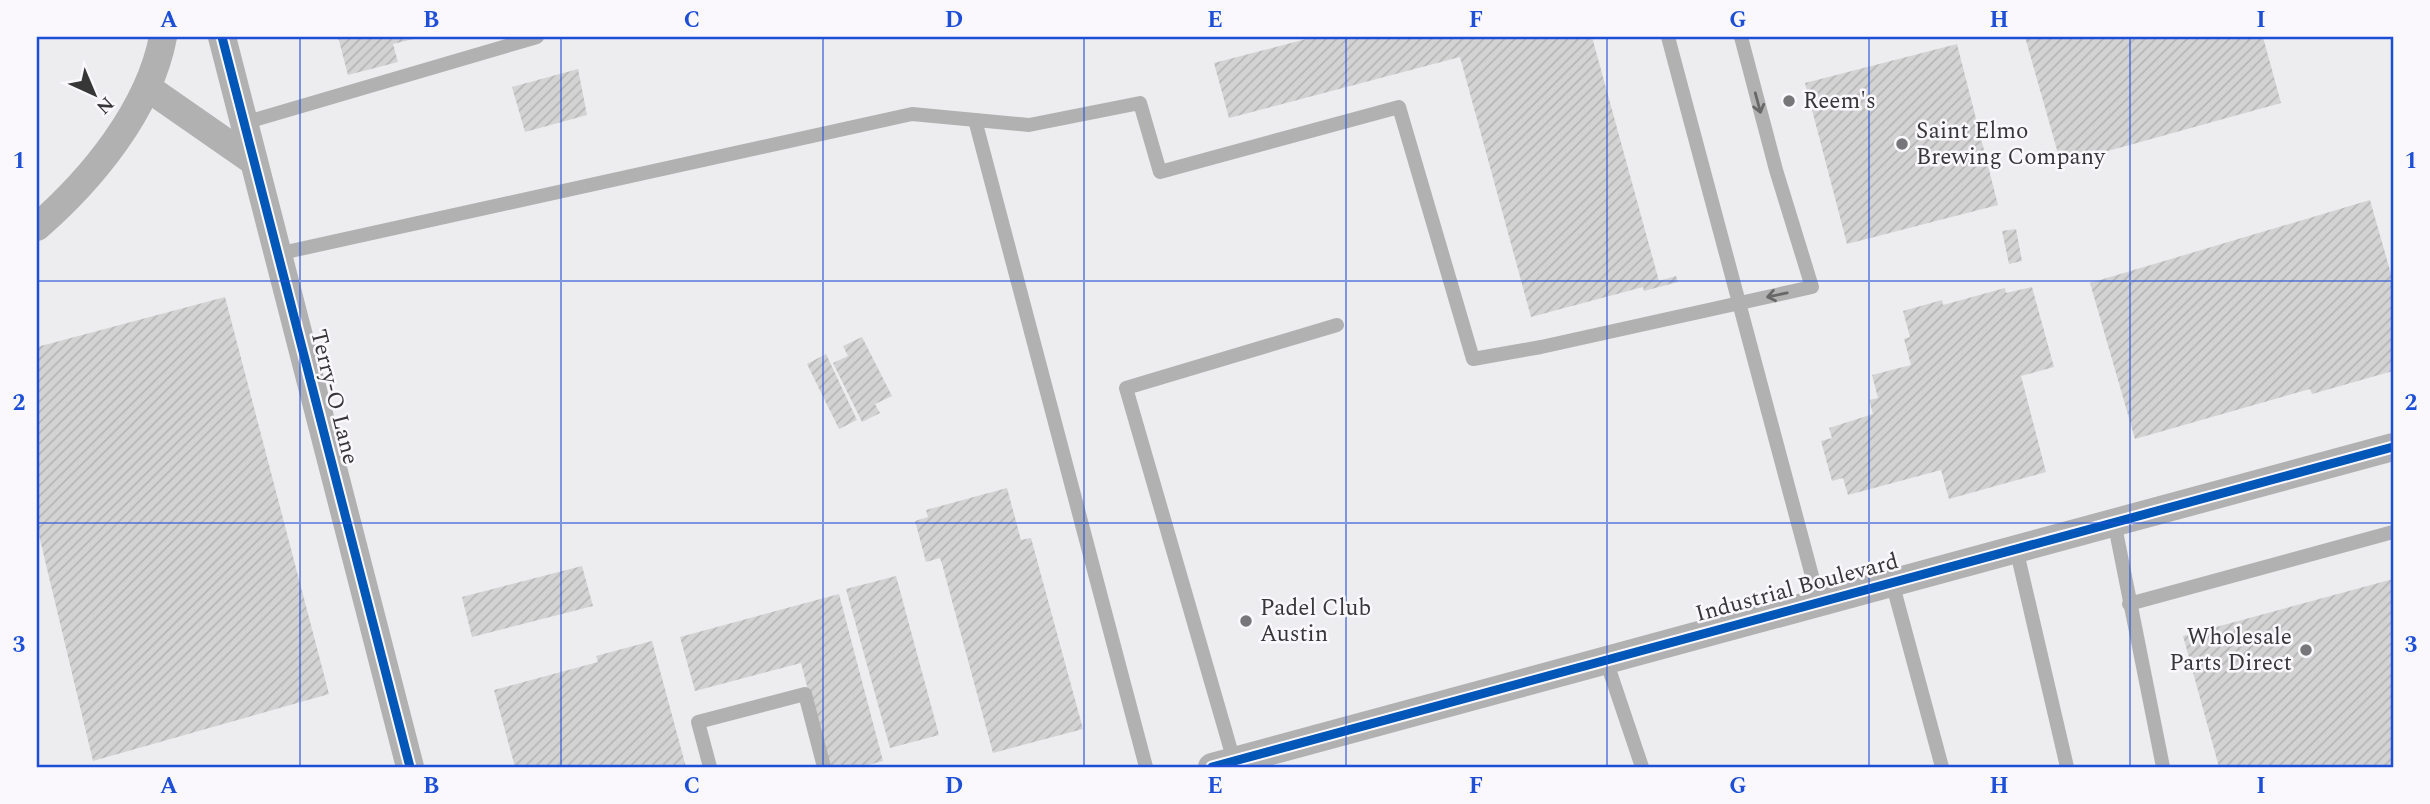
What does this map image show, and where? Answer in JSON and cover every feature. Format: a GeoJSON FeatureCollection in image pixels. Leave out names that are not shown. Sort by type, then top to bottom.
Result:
{"type":"FeatureCollection","features":[{"type":"Feature","properties":{"kind":"street"},"geometry":{"type":"LineString","coordinates":[[37,227],[80,185],[122,130],[148,88],[159,59],[163,37]]}},
{"type":"Feature","properties":{"kind":"street","name":"Terry-O Lane"},"geometry":{"type":"LineString","coordinates":[[222,37],[410,767]]}},
{"type":"Feature","properties":{"kind":"street"},"geometry":{"type":"LineString","coordinates":[[148,88],[253,160]]}},
{"type":"Feature","properties":{"kind":"street","name":"Industrial Boulevard"},"geometry":{"type":"LineString","coordinates":[[1223,764],[2393,447]]}},
{"type":"Feature","properties":{"kind":"lane"},"geometry":{"type":"LineString","coordinates":[[244,122],[537,37]]}},
{"type":"Feature","properties":{"kind":"lane"},"geometry":{"type":"LineString","coordinates":[[1668,37],[1819,602]]}},
{"type":"Feature","properties":{"kind":"lane"},"geometry":{"type":"LineString","coordinates":[[277,254],[912,114],[1029,125],[1140,103],[1160,172],[1399,107],[1473,359],[1541,347],[1812,287],[1776,170],[1741,37]]}},
{"type":"Feature","properties":{"kind":"lane"},"geometry":{"type":"LineString","coordinates":[[975,120],[1146,767]]}},
{"type":"Feature","properties":{"kind":"lane"},"geometry":{"type":"LineString","coordinates":[[1223,764],[1126,388],[1337,325]]}},
{"type":"Feature","properties":{"kind":"lane"},"geometry":{"type":"LineString","coordinates":[[2113,521],[2163,767]]}},
{"type":"Feature","properties":{"kind":"lane"},"geometry":{"type":"LineString","coordinates":[[2129,604],[2393,532]]}},
{"type":"Feature","properties":{"kind":"lane"},"geometry":{"type":"LineString","coordinates":[[2016,548],[2067,767]]}},
{"type":"Feature","properties":{"kind":"lane"},"geometry":{"type":"LineString","coordinates":[[1892,582],[1942,767]]}},
{"type":"Feature","properties":{"kind":"lane"},"geometry":{"type":"LineString","coordinates":[[1605,660],[1642,767]]}},
{"type":"Feature","properties":{"kind":"lane"},"geometry":{"type":"LineString","coordinates":[[710,767],[698,722],[805,694],[824,767]]}},
{"type":"Feature","properties":{"kind":"building"},"geometry":{"type":"Polygon","coordinates":[[[338,37],[417,38],[393,44],[398,62],[348,75],[338,37]]]}},
{"type":"Feature","properties":{"kind":"building"},"geometry":{"type":"Polygon","coordinates":[[[1314,37],[1592,37],[1659,281],[1676,276],[1678,282],[1644,291],[1643,287],[1531,317],[1460,57],[1229,118],[1214,63],[1314,37]]]}},
{"type":"Feature","properties":{"kind":"building"},"geometry":{"type":"Polygon","coordinates":[[[2025,37],[2263,37],[2281,103],[2061,164],[2025,37]]]}},
{"type":"Feature","properties":{"kind":"building","name":"Saint Elmo Brewing Company"},"geometry":{"type":"Polygon","coordinates":[[[1957,44],[1998,205],[1847,244],[1805,83],[1957,44]]]}},
{"type":"Feature","properties":{"kind":"building"},"geometry":{"type":"Polygon","coordinates":[[[578,69],[587,115],[525,132],[512,87],[578,69]]]}},
{"type":"Feature","properties":{"kind":"building"},"geometry":{"type":"Polygon","coordinates":[[[2370,200],[2393,281],[2393,371],[2312,394],[2310,389],[2135,439],[2090,283],[2370,200]]]}},
{"type":"Feature","properties":{"kind":"building"},"geometry":{"type":"Polygon","coordinates":[[[2016,229],[2022,261],[2009,264],[2002,231],[2016,229]]]}},
{"type":"Feature","properties":{"kind":"building"},"geometry":{"type":"Polygon","coordinates":[[[2032,287],[2054,367],[2021,376],[2046,472],[1949,499],[1941,470],[1848,495],[1843,478],[1832,481],[1821,441],[1832,438],[1829,428],[1873,414],[1869,400],[1878,398],[1872,375],[1911,365],[1904,339],[1910,337],[1903,311],[1942,300],[1943,305],[2005,288],[2006,293],[2032,287]]]}},
{"type":"Feature","properties":{"kind":"building"},"geometry":{"type":"Polygon","coordinates":[[[225,297],[329,694],[93,761],[37,527],[37,347],[225,297]]]}},
{"type":"Feature","properties":{"kind":"building"},"geometry":{"type":"Polygon","coordinates":[[[862,337],[892,396],[875,404],[880,413],[862,422],[833,363],[848,356],[843,346],[862,337]]]}},
{"type":"Feature","properties":{"kind":"building"},"geometry":{"type":"Polygon","coordinates":[[[826,354],[857,420],[839,429],[807,364],[826,354]]]}},
{"type":"Feature","properties":{"kind":"building"},"geometry":{"type":"Polygon","coordinates":[[[1007,488],[1021,540],[1031,538],[1083,729],[993,753],[940,558],[926,562],[915,521],[928,517],[926,510],[1007,488]]]}},
{"type":"Feature","properties":{"kind":"building"},"geometry":{"type":"Polygon","coordinates":[[[582,566],[593,606],[472,637],[462,597],[582,566]]]}},
{"type":"Feature","properties":{"kind":"building"},"geometry":{"type":"Polygon","coordinates":[[[896,576],[939,735],[890,748],[846,589],[896,576]]]}},
{"type":"Feature","properties":{"kind":"building"},"geometry":{"type":"Polygon","coordinates":[[[2393,579],[2393,767],[2219,767],[2183,636],[2393,579]]]}},
{"type":"Feature","properties":{"kind":"building"},"geometry":{"type":"Polygon","coordinates":[[[839,594],[883,761],[861,767],[828,767],[801,663],[695,691],[680,637],[839,594]]]}},
{"type":"Feature","properties":{"kind":"building"},"geometry":{"type":"Polygon","coordinates":[[[652,641],[686,767],[515,767],[494,690],[598,662],[596,656],[652,641]]]}},
{"type":"Feature","properties":{"kind":"cycle path"},"geometry":{"type":"LineString","coordinates":[[222,37],[410,767]]}},
{"type":"Feature","properties":{"kind":"cycle path"},"geometry":{"type":"LineString","coordinates":[[1212,767],[2393,447]]}},
{"type":"Feature","properties":{"kind":"place","name":"Reem's"},"geometry":{"type":"Point","coordinates":[1789,101]}},
{"type":"Feature","properties":{"kind":"place","name":"Saint Elmo Brewing Company"},"geometry":{"type":"Point","coordinates":[1902,144]}},
{"type":"Feature","properties":{"kind":"place","name":"Padel Club Austin"},"geometry":{"type":"Point","coordinates":[1246,621]}},
{"type":"Feature","properties":{"kind":"place","name":"Wholesale Parts Direct"},"geometry":{"type":"Point","coordinates":[2306,650]}}]}
